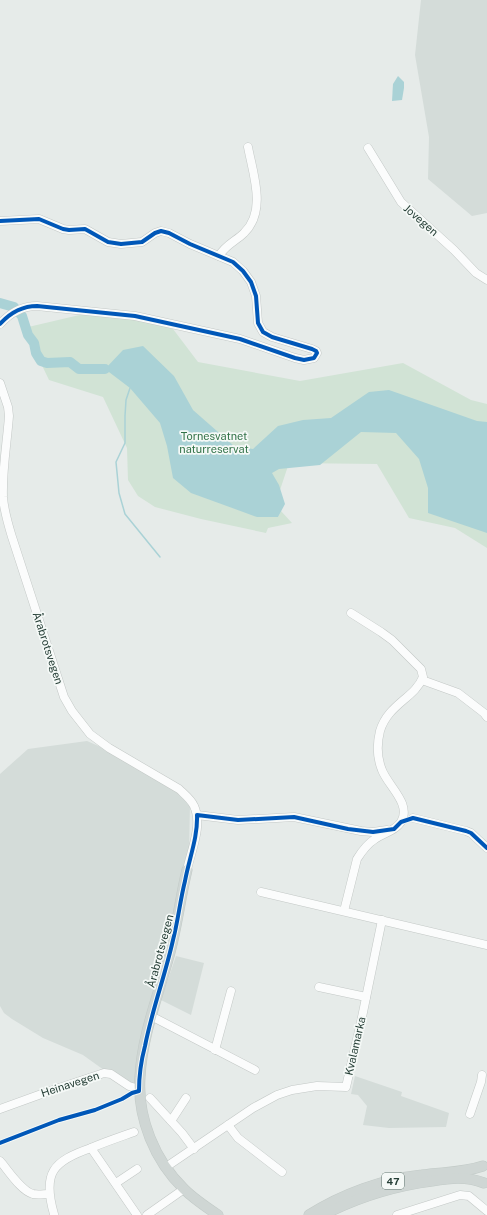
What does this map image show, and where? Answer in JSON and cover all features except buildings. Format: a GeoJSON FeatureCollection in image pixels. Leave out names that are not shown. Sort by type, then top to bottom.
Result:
{"type":"FeatureCollection","features":[{"type":"Feature","properties":{"kind":"main road","name":"Årabrotsvegen"},"geometry":{"type":"LineString","coordinates":[[187,870],[173,941],[151,1016],[142,1058],[139,1090],[142,1111],[158,1156],[184,1189],[218,1215]]}},
{"type":"Feature","properties":{"kind":"main road","name":"47"},"geometry":{"type":"LineString","coordinates":[[485,1164],[480,1175],[485,1184]]}},
{"type":"Feature","properties":{"kind":"main road","name":"47"},"geometry":{"type":"LineString","coordinates":[[309,1215],[338,1200],[377,1184],[414,1176],[465,1171],[485,1164]]}},
{"type":"Feature","properties":{"kind":"main road","name":"47"},"geometry":{"type":"LineString","coordinates":[[323,1215],[358,1198],[405,1185],[456,1178],[474,1179],[485,1184]]}},
{"type":"Feature","properties":{"kind":"street"},"geometry":{"type":"LineString","coordinates":[[219,256],[222,250],[244,233],[251,225],[256,215],[257,200],[248,147]]}},
{"type":"Feature","properties":{"kind":"street","name":"Jovegen"},"geometry":{"type":"LineString","coordinates":[[368,148],[401,202],[454,250],[476,273],[487,280]]}},
{"type":"Feature","properties":{"kind":"street"},"geometry":{"type":"LineString","coordinates":[[0,221],[39,219],[62,229],[86,229],[108,242],[121,244],[142,242],[155,233],[161,231],[233,262],[243,270],[251,282],[256,296],[258,323],[263,332],[272,337],[316,351],[316,356],[309,359],[295,358],[240,339],[136,316],[37,306],[23,308],[0,324]]}},
{"type":"Feature","properties":{"kind":"street","name":"Årabrotsvegen"},"geometry":{"type":"LineString","coordinates":[[0,384],[10,416],[3,480],[3,498],[6,516],[64,697],[75,716],[90,734],[109,748],[179,789],[188,797],[194,806],[197,815],[197,825],[187,870]]}},
{"type":"Feature","properties":{"kind":"street"},"geometry":{"type":"LineString","coordinates":[[344,911],[359,855],[369,843],[394,829],[401,822],[404,811],[400,800],[382,770],[378,752],[378,743],[383,722],[392,710],[412,692],[423,677],[421,669],[392,640],[351,613]]}},
{"type":"Feature","properties":{"kind":"street"},"geometry":{"type":"LineString","coordinates":[[422,680],[458,693],[487,717]]}},
{"type":"Feature","properties":{"kind":"street"},"geometry":{"type":"LineString","coordinates":[[197,815],[238,820],[294,817],[361,831],[373,832],[394,829]]}},
{"type":"Feature","properties":{"kind":"street"},"geometry":{"type":"LineString","coordinates":[[413,818],[466,831],[487,848]]}},
{"type":"Feature","properties":{"kind":"street"},"geometry":{"type":"LineString","coordinates":[[261,892],[487,945]]}},
{"type":"Feature","properties":{"kind":"street","name":"Kvalamarka"},"geometry":{"type":"LineString","coordinates":[[166,1167],[265,1101],[292,1090],[316,1086],[346,1087],[382,920]]}},
{"type":"Feature","properties":{"kind":"street"},"geometry":{"type":"LineString","coordinates":[[319,987],[366,997]]}},
{"type":"Feature","properties":{"kind":"street"},"geometry":{"type":"LineString","coordinates":[[215,1050],[231,991]]}},
{"type":"Feature","properties":{"kind":"street"},"geometry":{"type":"LineString","coordinates":[[151,1016],[255,1070]]}},
{"type":"Feature","properties":{"kind":"street","name":"Heinavegen"},"geometry":{"type":"LineString","coordinates":[[0,1109],[104,1073],[111,1074],[129,1086],[139,1090]]}},
{"type":"Feature","properties":{"kind":"street"},"geometry":{"type":"LineString","coordinates":[[470,1114],[481,1082],[481,1075]]}},
{"type":"Feature","properties":{"kind":"street"},"geometry":{"type":"LineString","coordinates":[[150,1098],[194,1148]]}},
{"type":"Feature","properties":{"kind":"street"},"geometry":{"type":"LineString","coordinates":[[171,1121],[186,1098]]}},
{"type":"Feature","properties":{"kind":"street"},"geometry":{"type":"LineString","coordinates":[[228,1125],[238,1138],[282,1172]]}},
{"type":"Feature","properties":{"kind":"street"},"geometry":{"type":"LineString","coordinates":[[54,1214],[49,1194],[51,1176],[59,1164],[74,1154],[134,1132]]}},
{"type":"Feature","properties":{"kind":"street"},"geometry":{"type":"LineString","coordinates":[[91,1148],[137,1215]]}},
{"type":"Feature","properties":{"kind":"street"},"geometry":{"type":"LineString","coordinates":[[0,1161],[28,1192],[33,1194],[49,1194]]}},
{"type":"Feature","properties":{"kind":"street"},"geometry":{"type":"LineString","coordinates":[[116,1184],[137,1169]]}},
{"type":"Feature","properties":{"kind":"street"},"geometry":{"type":"LineString","coordinates":[[147,1215],[184,1189]]}},
{"type":"Feature","properties":{"kind":"street"},"geometry":{"type":"LineString","coordinates":[[397,1215],[460,1195],[466,1195],[472,1198],[487,1210]]}},
{"type":"Feature","properties":{"kind":"shaded area"},"geometry":{"type":"Polygon","coordinates":[[[421,0],[487,0],[487,213],[472,216],[428,179],[429,137],[415,55],[421,0]]]}},
{"type":"Feature","properties":{"kind":"shaded area"},"geometry":{"type":"Polygon","coordinates":[[[87,741],[128,759],[162,778],[190,804],[189,855],[148,1012],[142,1078],[129,1088],[83,1055],[43,1038],[12,1019],[4,1013],[0,1006],[0,774],[28,749],[87,741]]]}},
{"type":"Feature","properties":{"kind":"shaded area"},"geometry":{"type":"Polygon","coordinates":[[[176,956],[204,963],[191,1015],[161,1000],[176,956]]]}},
{"type":"Feature","properties":{"kind":"shaded area"},"geometry":{"type":"Polygon","coordinates":[[[355,1076],[402,1092],[401,1096],[449,1113],[446,1127],[389,1128],[363,1125],[367,1106],[358,1095],[351,1094],[355,1076]]]}},
{"type":"Feature","properties":{"kind":"green space","name":"Tornesvatnet naturreservat"},"geometry":{"type":"Polygon","coordinates":[[[88,313],[132,317],[173,329],[198,362],[300,381],[403,363],[471,400],[487,404],[487,548],[455,528],[409,518],[377,464],[289,463],[271,517],[278,517],[281,511],[292,523],[268,528],[266,533],[155,507],[138,496],[128,480],[127,448],[103,397],[49,380],[24,328],[88,313]]]}},
{"type":"Feature","properties":{"kind":"water"},"geometry":{"type":"Polygon","coordinates":[[[398,76],[404,82],[402,100],[392,101],[393,84],[398,76]]]}},
{"type":"Feature","properties":{"kind":"water"},"geometry":{"type":"Polygon","coordinates":[[[143,346],[174,376],[193,410],[234,446],[253,449],[278,426],[303,420],[331,418],[369,392],[389,390],[477,421],[487,422],[487,533],[428,513],[428,488],[419,459],[396,433],[361,432],[320,465],[279,469],[272,473],[279,485],[285,504],[278,517],[257,517],[191,493],[173,478],[167,446],[160,423],[130,388],[105,369],[123,350],[143,346]]]}},
{"type":"Feature","properties":{"kind":"waterway"},"geometry":{"type":"LineString","coordinates":[[0,303],[14,307],[22,316],[28,335],[34,343],[36,353],[41,361],[47,363],[70,362],[79,369],[105,369]]}},
{"type":"Feature","properties":{"kind":"waterway"},"geometry":{"type":"LineString","coordinates":[[130,388],[126,400],[125,443],[116,462],[119,493],[125,514],[160,557]]}},
{"type":"Feature","properties":{"kind":"cycle path"},"geometry":{"type":"LineString","coordinates":[[0,221],[39,219],[63,229],[85,229],[108,242],[121,244],[142,242],[155,233],[161,231],[169,233],[190,244],[233,262],[243,271],[251,282],[256,296],[258,323],[263,332],[272,337],[312,349],[317,353],[314,358],[304,360],[240,339],[135,316],[37,306],[21,309],[0,324]]}},
{"type":"Feature","properties":{"kind":"cycle path"},"geometry":{"type":"LineString","coordinates":[[0,1143],[59,1120],[95,1110],[139,1091],[142,1057],[175,933],[183,888],[195,840],[197,815],[238,820],[294,817],[348,829],[373,832],[394,829],[401,822],[413,818],[471,833],[487,848]]}}]}
